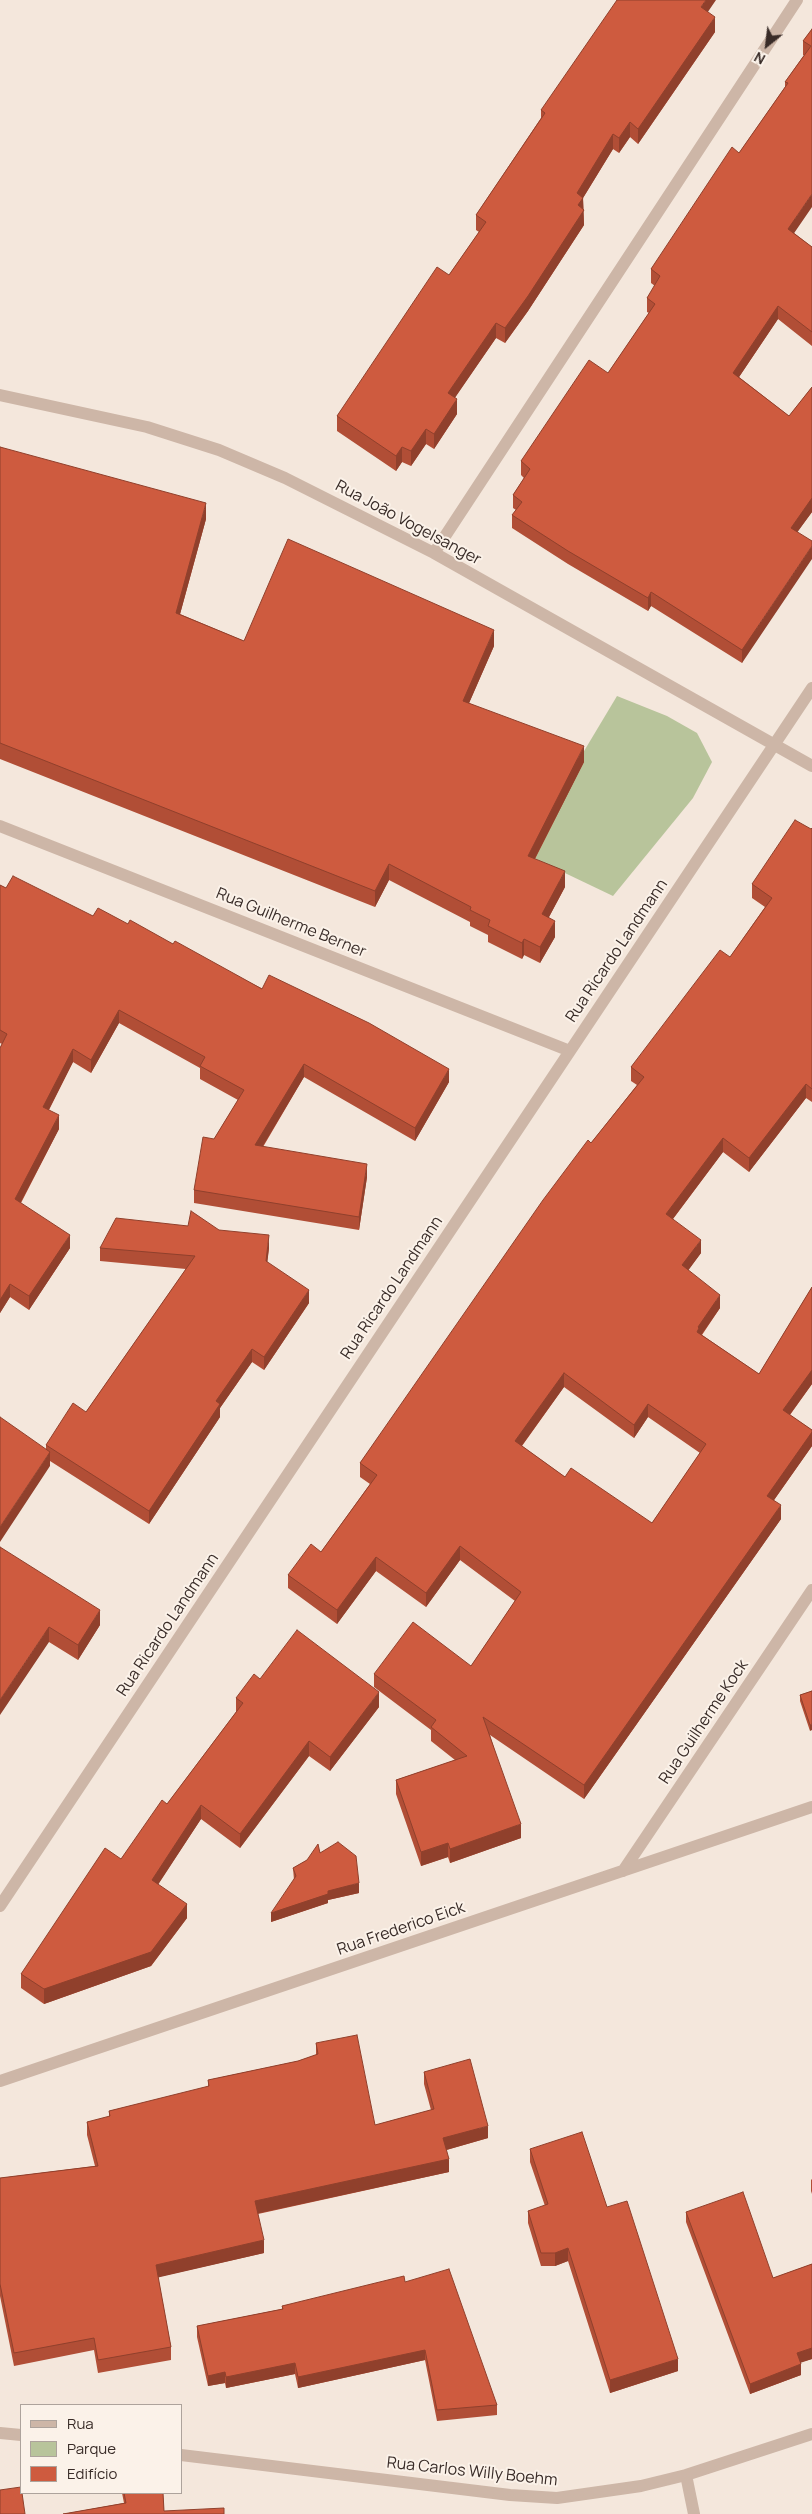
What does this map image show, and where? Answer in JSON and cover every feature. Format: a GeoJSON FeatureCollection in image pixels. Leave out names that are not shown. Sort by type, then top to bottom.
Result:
{"type":"FeatureCollection","features":[{"type":"Feature","properties":{"kind":"street"},"geometry":{"type":"LineString","coordinates":[[434,553],[797,0]]}},
{"type":"Feature","properties":{"kind":"street","name":"Rua João Vogelsanger"},"geometry":{"type":"LineString","coordinates":[[0,395],[147,427],[219,450],[302,486],[434,553],[812,766]]}},
{"type":"Feature","properties":{"kind":"street","name":"Rua Ricardo Landmann"},"geometry":{"type":"LineString","coordinates":[[0,1906],[812,688]]}},
{"type":"Feature","properties":{"kind":"street","name":"Rua Guilherme Berner"},"geometry":{"type":"LineString","coordinates":[[0,826],[570,1051]]}},
{"type":"Feature","properties":{"kind":"street","name":"Rua Guilherme Kock"},"geometry":{"type":"LineString","coordinates":[[623,1871],[812,1590]]}},
{"type":"Feature","properties":{"kind":"street","name":"Rua Frederico Eick"},"geometry":{"type":"LineString","coordinates":[[0,2081],[812,1807]]}},
{"type":"Feature","properties":{"kind":"street"},"geometry":{"type":"LineString","coordinates":[[0,2433],[20,2435]]}},
{"type":"Feature","properties":{"kind":"street","name":"Rua Carlos Willy Boehm"},"geometry":{"type":"LineString","coordinates":[[182,2455],[510,2496],[557,2498],[641,2486],[686,2475],[812,2434]]}},
{"type":"Feature","properties":{"kind":"street"},"geometry":{"type":"LineString","coordinates":[[686,2475],[694,2514]]}},
{"type":"Feature","properties":{"kind":"green space"},"geometry":{"type":"Polygon","coordinates":[[[617,696],[667,716],[697,733],[712,762],[693,798],[613,896],[523,853],[617,696]]]}},
{"type":"Feature","properties":{"kind":"building"},"geometry":{"type":"Polygon","coordinates":[[[617,0],[706,0],[701,7],[715,17],[638,129],[630,122],[619,138],[613,134],[577,193],[583,198],[578,205],[584,210],[505,328],[496,323],[448,393],[457,399],[434,434],[426,429],[411,451],[402,447],[396,456],[337,416],[437,267],[449,275],[486,222],[476,215],[545,113],[541,110],[617,0]]]}},
{"type":"Feature","properties":{"kind":"building"},"geometry":{"type":"Polygon","coordinates":[[[812,29],[812,194],[788,229],[812,247],[812,332],[778,306],[733,373],[789,416],[812,387],[812,498],[791,528],[812,541],[812,546],[742,650],[651,592],[648,598],[568,551],[512,515],[522,502],[513,495],[530,469],[521,461],[589,360],[608,373],[655,304],[647,298],[660,276],[651,269],[732,147],[739,153],[788,83],[785,82],[811,46],[803,41],[812,29]]]}},
{"type":"Feature","properties":{"kind":"building"},"geometry":{"type":"Polygon","coordinates":[[[0,447],[206,503],[176,613],[244,641],[288,539],[494,630],[463,701],[584,746],[528,856],[565,871],[542,914],[555,921],[540,947],[524,939],[522,943],[488,926],[490,920],[470,910],[471,907],[389,864],[375,891],[0,743],[0,447]]]}},
{"type":"Feature","properties":{"kind":"building"},"geometry":{"type":"Polygon","coordinates":[[[795,820],[812,828],[812,1089],[806,1084],[749,1158],[723,1138],[666,1214],[701,1240],[682,1265],[720,1295],[698,1327],[697,1332],[759,1374],[812,1287],[812,1370],[783,1410],[812,1430],[812,1432],[767,1496],[781,1505],[584,1785],[483,1717],[521,1824],[450,1849],[448,1843],[421,1852],[396,1780],[467,1756],[431,1727],[436,1720],[374,1674],[413,1622],[471,1666],[521,1592],[460,1546],[426,1593],[376,1557],[337,1610],[288,1575],[311,1544],[321,1552],[377,1475],[360,1463],[543,1200],[588,1140],[591,1143],[644,1077],[631,1067],[720,950],[730,957],[772,898],[752,884],[795,820]],[[564,1373],[515,1441],[565,1477],[571,1468],[652,1523],[706,1444],[648,1404],[634,1425],[564,1373]]]}},
{"type":"Feature","properties":{"kind":"building"},"geometry":{"type":"Polygon","coordinates":[[[13,876],[93,916],[98,908],[128,924],[130,920],[173,944],[175,941],[262,989],[269,975],[369,1023],[449,1069],[415,1128],[304,1064],[255,1145],[367,1164],[359,1217],[194,1190],[203,1137],[214,1139],[244,1090],[200,1066],[205,1057],[119,1010],[91,1060],[73,1049],[43,1107],[59,1115],[15,1199],[70,1235],[29,1296],[10,1284],[0,1300],[0,1048],[7,1034],[0,1030],[0,885],[6,888],[13,876]]]}},
{"type":"Feature","properties":{"kind":"building"},"geometry":{"type":"Polygon","coordinates":[[[191,1211],[219,1230],[269,1235],[266,1261],[309,1290],[264,1357],[252,1349],[216,1401],[220,1404],[149,1511],[46,1445],[73,1403],[86,1412],[195,1256],[100,1248],[116,1218],[188,1226],[191,1211]]]}},
{"type":"Feature","properties":{"kind":"building"},"geometry":{"type":"Polygon","coordinates":[[[0,1417],[50,1452],[0,1527],[0,1417]]]}},
{"type":"Feature","properties":{"kind":"building"},"geometry":{"type":"Polygon","coordinates":[[[0,1547],[100,1610],[78,1645],[49,1627],[0,1700],[0,1547]]]}},
{"type":"Feature","properties":{"kind":"building"},"geometry":{"type":"Polygon","coordinates":[[[297,1630],[379,1692],[330,1757],[309,1741],[240,1834],[201,1805],[152,1880],[187,1904],[151,1952],[44,1989],[21,1974],[105,1848],[121,1859],[162,1800],[167,1804],[243,1703],[236,1698],[254,1674],[260,1679],[297,1630]]]}},
{"type":"Feature","properties":{"kind":"building"},"geometry":{"type":"Polygon","coordinates":[[[812,1691],[812,1724],[810,1725],[800,1695],[812,1691]]]}},
{"type":"Feature","properties":{"kind":"building"},"geometry":{"type":"Polygon","coordinates":[[[338,1842],[356,1856],[359,1883],[328,1891],[328,1894],[271,1913],[296,1876],[293,1868],[307,1860],[318,1844],[320,1853],[338,1842]]]}},
{"type":"Feature","properties":{"kind":"building"},"geometry":{"type":"Polygon","coordinates":[[[357,2035],[375,2125],[434,2109],[424,2072],[470,2059],[488,2126],[443,2138],[449,2159],[255,2201],[264,2240],[156,2265],[171,2347],[98,2360],[94,2338],[14,2353],[0,2284],[0,2178],[98,2166],[87,2122],[110,2116],[109,2111],[209,2086],[208,2080],[298,2061],[318,2054],[316,2043],[357,2035]]]}},
{"type":"Feature","properties":{"kind":"building"},"geometry":{"type":"Polygon","coordinates":[[[582,2132],[607,2207],[627,2201],[678,2359],[610,2380],[568,2248],[555,2253],[541,2253],[528,2211],[548,2204],[530,2149],[582,2132]]]}},
{"type":"Feature","properties":{"kind":"building"},"geometry":{"type":"Polygon","coordinates":[[[743,2192],[773,2278],[812,2264],[812,2348],[797,2353],[801,2364],[750,2384],[686,2212],[743,2192]]]}},
{"type":"Feature","properties":{"kind":"building"},"geometry":{"type":"Polygon","coordinates":[[[449,2269],[497,2405],[437,2410],[425,2350],[298,2377],[295,2363],[226,2377],[225,2372],[208,2376],[197,2326],[283,2309],[282,2306],[404,2276],[405,2282],[449,2269]]]}},
{"type":"Feature","properties":{"kind":"building"},"geometry":{"type":"Polygon","coordinates":[[[20,2487],[25,2514],[0,2514],[0,2490],[20,2487]]]}},
{"type":"Feature","properties":{"kind":"building"},"geometry":{"type":"Polygon","coordinates":[[[124,2494],[163,2494],[164,2511],[224,2508],[224,2514],[63,2514],[126,2503],[124,2494]]]}}]}
